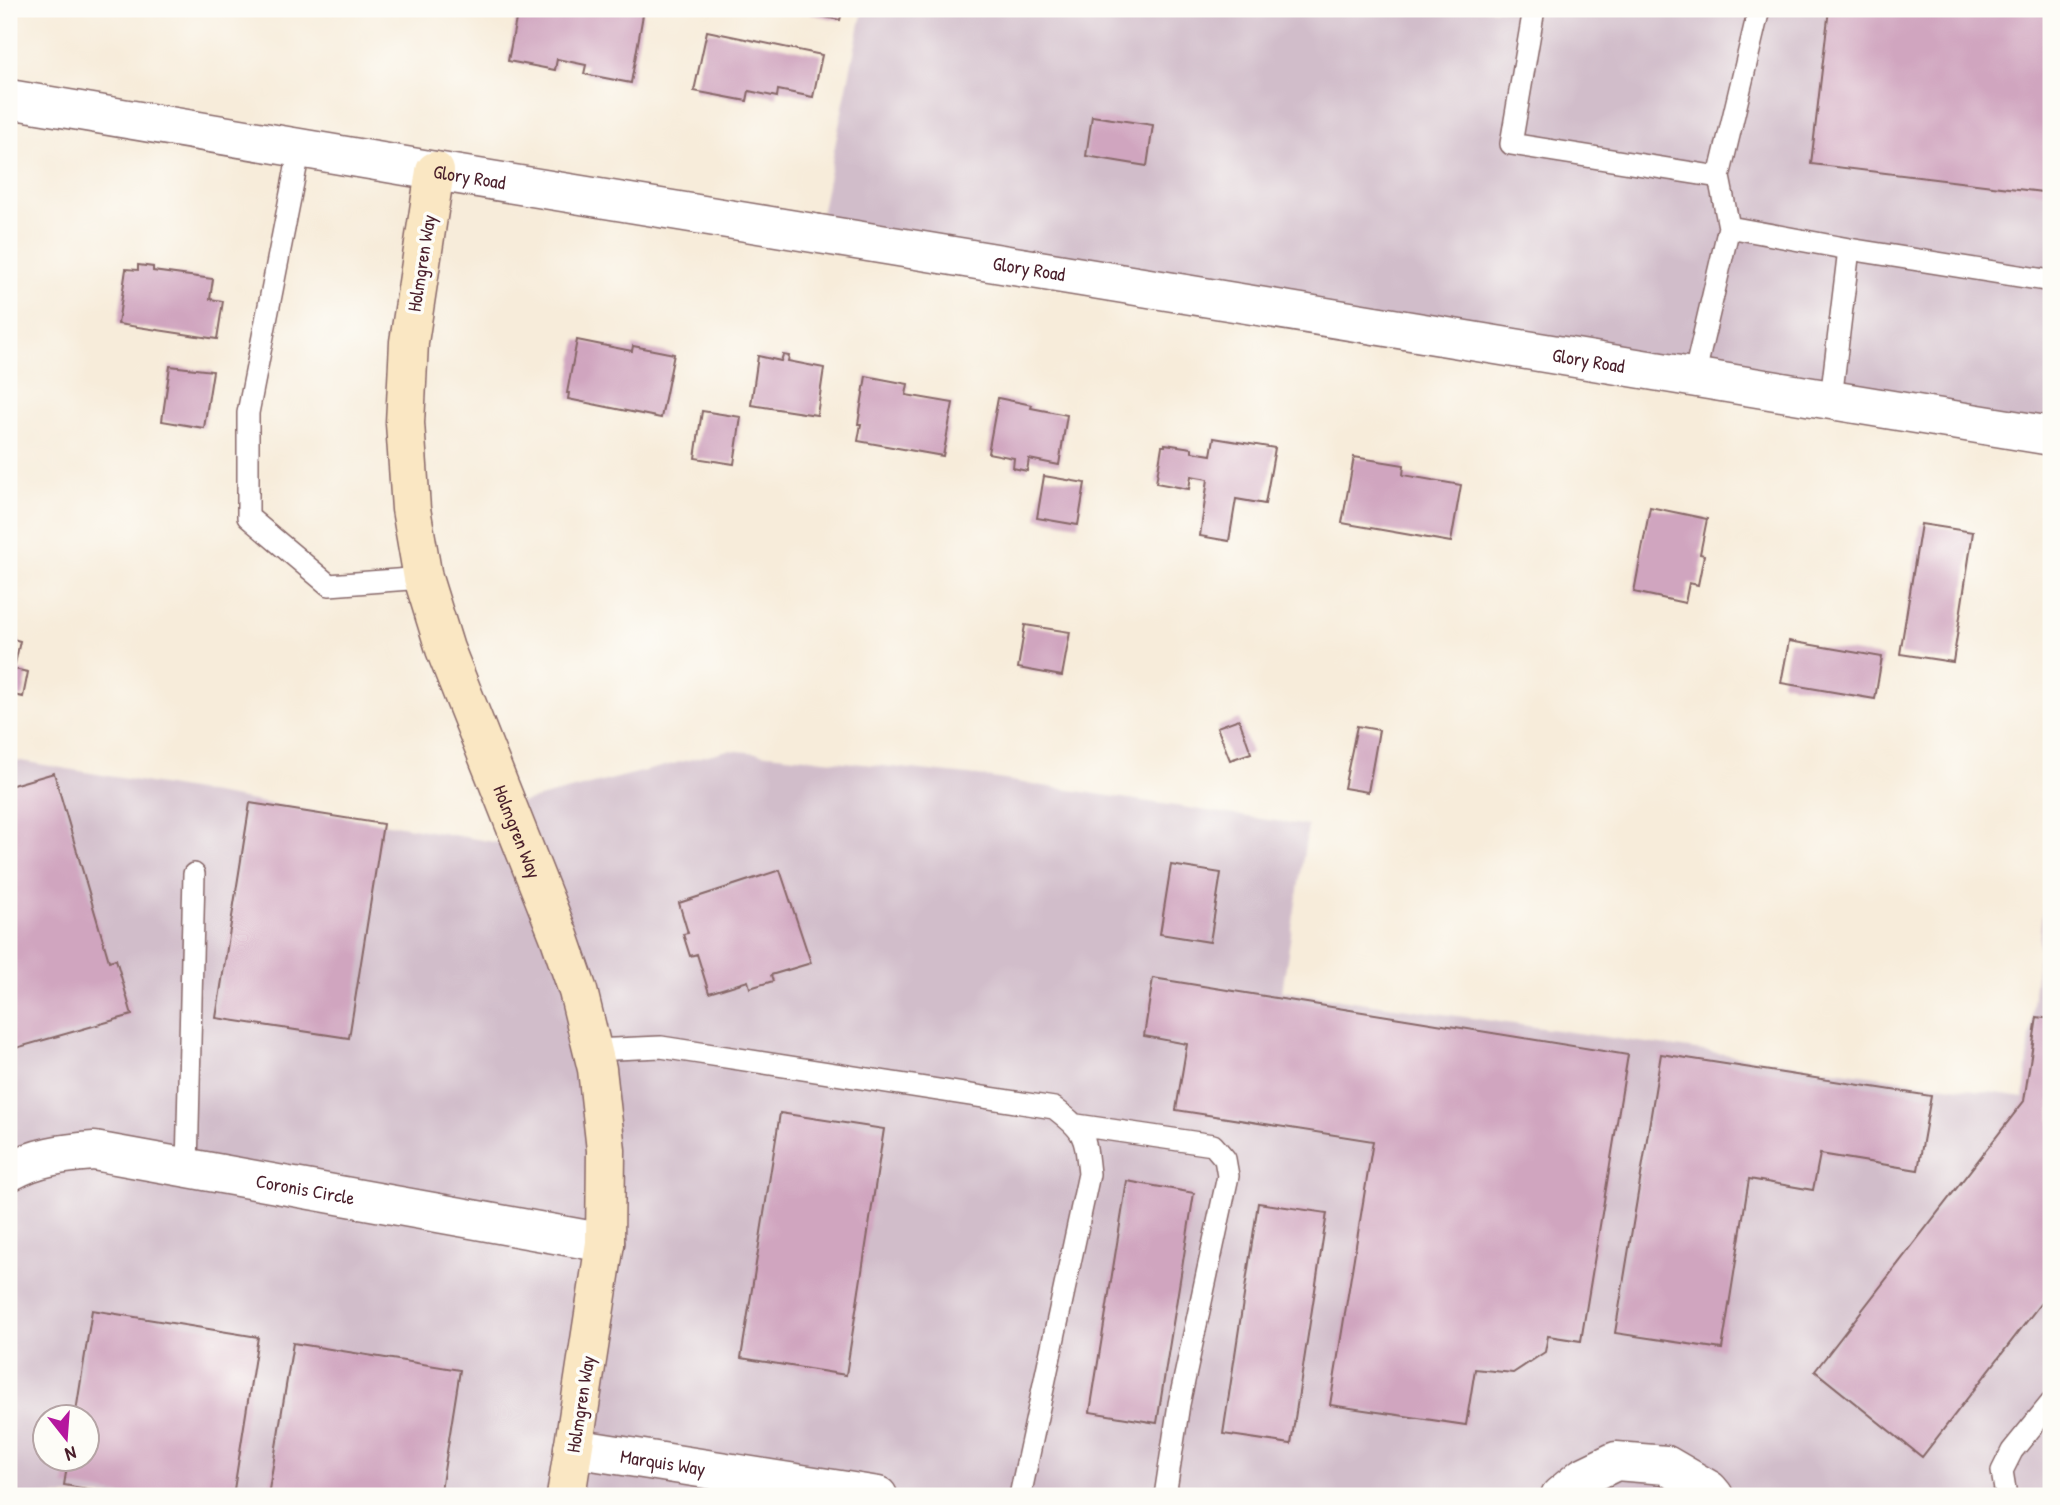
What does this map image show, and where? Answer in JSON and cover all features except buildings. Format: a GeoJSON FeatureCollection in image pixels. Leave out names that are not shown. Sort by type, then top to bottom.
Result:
{"type":"FeatureCollection","features":[{"type":"Feature","properties":{"kind":"street","name":"Glory Road"},"geometry":{"type":"LineString","coordinates":[[9,99],[2051,436]]}},
{"type":"Feature","properties":{"kind":"street","name":"Holmgren Way"},"geometry":{"type":"LineString","coordinates":[[436,171],[410,342],[405,424],[411,509],[424,578],[445,649],[578,990],[597,1069],[606,1150],[605,1243],[566,1496]]}},
{"type":"Feature","properties":{"kind":"street","name":"Coronis Circle"},"geometry":{"type":"LineString","coordinates":[[9,1172],[59,1154],[94,1151],[605,1243]]}},
{"type":"Feature","properties":{"kind":"street","name":"Marquis Way"},"geometry":{"type":"LineString","coordinates":[[573,1448],[867,1495]]}},
{"type":"Feature","properties":{"kind":"street"},"geometry":{"type":"LineString","coordinates":[[1560,1496],[1583,1477],[1616,1461],[1666,1465],[1709,1490],[1714,1496]]}},
{"type":"Feature","properties":{"kind":"lane"},"geometry":{"type":"LineString","coordinates":[[1534,9],[1511,144],[1719,177]]}},
{"type":"Feature","properties":{"kind":"lane"},"geometry":{"type":"LineString","coordinates":[[1695,377],[1729,227],[1719,177],[1759,9]]}},
{"type":"Feature","properties":{"kind":"lane"},"geometry":{"type":"LineString","coordinates":[[300,147],[248,413],[248,517],[329,585],[424,578]]}},
{"type":"Feature","properties":{"kind":"lane"},"geometry":{"type":"LineString","coordinates":[[1729,227],[2051,281]]}},
{"type":"Feature","properties":{"kind":"lane"},"geometry":{"type":"LineString","coordinates":[[1831,400],[1849,249]]}},
{"type":"Feature","properties":{"kind":"lane"},"geometry":{"type":"LineString","coordinates":[[187,1168],[194,874]]}},
{"type":"Feature","properties":{"kind":"lane"},"geometry":{"type":"LineString","coordinates":[[592,1050],[661,1047],[1054,1108],[1077,1125],[1213,1145],[1225,1159],[1228,1176],[1180,1404],[1165,1496]]}},
{"type":"Feature","properties":{"kind":"lane"},"geometry":{"type":"LineString","coordinates":[[1020,1496],[1089,1174],[1086,1144],[1077,1125]]}},
{"type":"Feature","properties":{"kind":"lane"},"geometry":{"type":"LineString","coordinates":[[2006,1496],[2003,1471],[2012,1451],[2051,1403]]}},
{"type":"Feature","properties":{"kind":"shaded area"},"geometry":{"type":"Polygon","coordinates":[[[863,9],[2051,9],[2051,436],[817,234],[863,9]]]}},
{"type":"Feature","properties":{"kind":"shaded area"},"geometry":{"type":"Polygon","coordinates":[[[728,750],[978,776],[1308,826],[1282,991],[2024,1097],[2051,820],[2051,1496],[9,1496],[9,759],[523,847],[507,806],[728,750]]]}}]}
